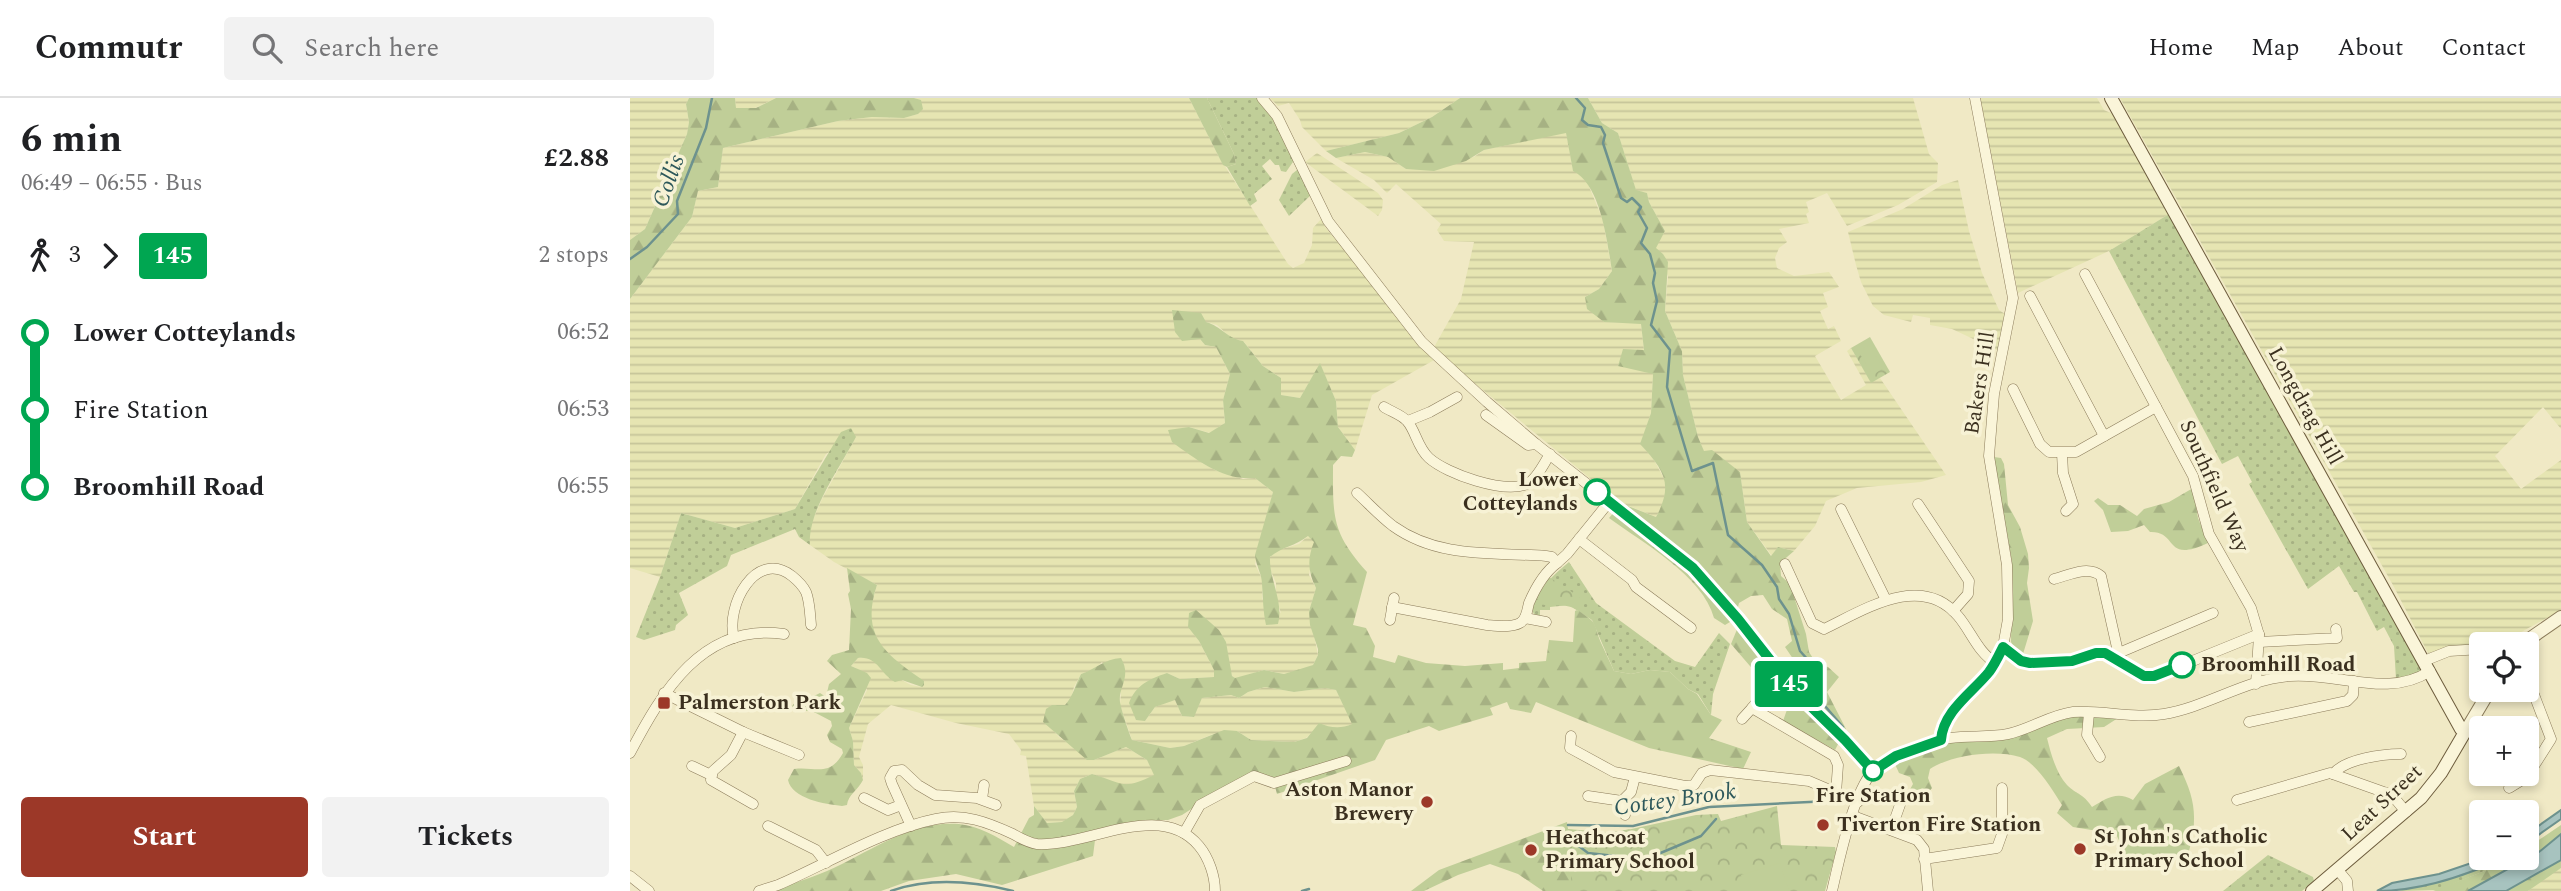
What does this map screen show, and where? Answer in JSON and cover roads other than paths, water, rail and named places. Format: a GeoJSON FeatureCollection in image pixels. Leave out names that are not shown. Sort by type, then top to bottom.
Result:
{"type":"FeatureCollection","features":[{"type":"Feature","properties":{"kind":"main road","name":"Longdrag Hill"},"geometry":{"type":"LineString","coordinates":[[2111,98],[2465,732]]}},
{"type":"Feature","properties":{"kind":"main road"},"geometry":{"type":"LineString","coordinates":[[2539,632],[2561,617]]}},
{"type":"Feature","properties":{"kind":"main road","name":"Leat Street"},"geometry":{"type":"LineString","coordinates":[[2312,891],[2406,812],[2433,785],[2483,702]]}},
{"type":"Feature","properties":{"kind":"street"},"geometry":{"type":"LineString","coordinates":[[1262,98],[1282,124],[1328,221],[1422,342],[1536,444],[1693,568],[1738,619],[1792,688],[1873,771]]}},
{"type":"Feature","properties":{"kind":"street","name":"Bakers Hill"},"geometry":{"type":"LineString","coordinates":[[1941,740],[1959,703],[1996,663],[2003,647],[2008,619],[2007,565],[1989,456],[1994,394],[2013,298],[1975,98]]}},
{"type":"Feature","properties":{"kind":"street","name":"Southfield Way"},"geometry":{"type":"LineString","coordinates":[[2085,274],[2193,477],[2209,534],[2245,595],[2259,638],[2256,684]]}},
{"type":"Feature","properties":{"kind":"street"},"geometry":{"type":"LineString","coordinates":[[2030,302],[2104,436]]}},
{"type":"Feature","properties":{"kind":"street"},"geometry":{"type":"LineString","coordinates":[[2013,389],[2042,447],[2049,452],[2076,452],[2157,407]]}},
{"type":"Feature","properties":{"kind":"street"},"geometry":{"type":"LineString","coordinates":[[1408,421],[1457,397]]}},
{"type":"Feature","properties":{"kind":"street"},"geometry":{"type":"LineString","coordinates":[[1384,407],[1408,421],[1421,449],[1438,465],[1462,476],[1514,486],[1529,483],[1550,454]]}},
{"type":"Feature","properties":{"kind":"street"},"geometry":{"type":"LineString","coordinates":[[1486,415],[1528,446],[1536,444]]}},
{"type":"Feature","properties":{"kind":"street"},"geometry":{"type":"LineString","coordinates":[[2062,453],[2063,473],[2073,504],[2066,511]]}},
{"type":"Feature","properties":{"kind":"street"},"geometry":{"type":"LineString","coordinates":[[1362,495],[1392,525],[1432,545],[1468,553],[1546,556],[1552,557],[1557,563]]}},
{"type":"Feature","properties":{"kind":"street"},"geometry":{"type":"LineString","coordinates":[[1390,620],[1393,603],[1461,622],[1496,626],[1520,623],[1525,618],[1542,580],[1609,502]]}},
{"type":"Feature","properties":{"kind":"street"},"geometry":{"type":"LineString","coordinates":[[1918,504],[1969,581],[1968,594],[1953,611]]}},
{"type":"Feature","properties":{"kind":"street"},"geometry":{"type":"LineString","coordinates":[[1842,509],[1886,600]]}},
{"type":"Feature","properties":{"kind":"street"},"geometry":{"type":"LineString","coordinates":[[1578,539],[1691,628]]}},
{"type":"Feature","properties":{"kind":"street"},"geometry":{"type":"LineString","coordinates":[[734,638],[731,620],[737,598],[754,576],[769,569],[787,573],[803,587],[807,595],[811,625]]}},
{"type":"Feature","properties":{"kind":"street"},"geometry":{"type":"LineString","coordinates":[[2059,574],[2087,570],[2098,572],[2116,654],[2134,672],[2144,676],[2154,676],[2259,638],[2336,638],[2336,629]]}},
{"type":"Feature","properties":{"kind":"street"},"geometry":{"type":"LineString","coordinates":[[1786,571],[1812,623],[1820,628],[1824,629],[1886,600],[1917,595],[1936,600],[1953,611],[1986,656],[1996,663]]}},
{"type":"Feature","properties":{"kind":"street"},"geometry":{"type":"LineString","coordinates":[[2003,647],[2021,661],[2030,663],[2072,661],[2101,652],[2116,654],[2213,613]]}},
{"type":"Feature","properties":{"kind":"street"},"geometry":{"type":"LineString","coordinates":[[1525,618],[1546,621]]}},
{"type":"Feature","properties":{"kind":"street"},"geometry":{"type":"LineString","coordinates":[[630,753],[664,693],[680,674],[707,652],[734,638],[759,633],[784,634]]}},
{"type":"Feature","properties":{"kind":"street"},"geometry":{"type":"LineString","coordinates":[[1832,891],[1858,802],[1873,771],[1896,756],[1941,740],[2009,733],[2055,715],[2163,714],[2290,676],[2388,684],[2409,683],[2427,666],[2449,652],[2469,650]]}},
{"type":"Feature","properties":{"kind":"street"},"geometry":{"type":"LineString","coordinates":[[2249,722],[2347,701],[2353,695],[2354,681]]}},
{"type":"Feature","properties":{"kind":"street"},"geometry":{"type":"LineString","coordinates":[[664,693],[743,732],[799,755]]}},
{"type":"Feature","properties":{"kind":"street"},"geometry":{"type":"LineString","coordinates":[[1742,719],[1761,697]]}},
{"type":"Feature","properties":{"kind":"street"},"geometry":{"type":"LineString","coordinates":[[2509,788],[2527,777],[2551,739],[2537,702]]}},
{"type":"Feature","properties":{"kind":"street"},"geometry":{"type":"LineString","coordinates":[[1752,708],[1834,756],[1838,765],[1836,793]]}},
{"type":"Feature","properties":{"kind":"street"},"geometry":{"type":"LineString","coordinates":[[2089,713],[2087,735],[2099,750]]}},
{"type":"Feature","properties":{"kind":"street"},"geometry":{"type":"LineString","coordinates":[[711,775],[732,755],[743,732]]}},
{"type":"Feature","properties":{"kind":"street"},"geometry":{"type":"LineString","coordinates":[[1571,736],[1566,750],[1614,772],[1635,777],[1689,786],[1694,785],[1702,773],[1710,770],[1809,781],[1858,802]]}},
{"type":"Feature","properties":{"kind":"street"},"geometry":{"type":"LineString","coordinates":[[2333,774],[2337,769],[2364,759],[2400,754]]}},
{"type":"Feature","properties":{"kind":"street"},"geometry":{"type":"LineString","coordinates":[[1184,833],[1200,805],[1254,776],[1275,783],[1346,761]]}},
{"type":"Feature","properties":{"kind":"street"},"geometry":{"type":"LineString","coordinates":[[692,766],[711,775],[714,783],[754,804]]}},
{"type":"Feature","properties":{"kind":"street"},"geometry":{"type":"LineString","coordinates":[[911,826],[890,778],[894,771],[902,771],[935,795],[982,799],[996,805]]}},
{"type":"Feature","properties":{"kind":"street"},"geometry":{"type":"LineString","coordinates":[[2237,800],[2323,774],[2333,774],[2392,795],[2406,812]]}},
{"type":"Feature","properties":{"kind":"street"},"geometry":{"type":"LineString","coordinates":[[1622,801],[1631,792],[1635,777]]}},
{"type":"Feature","properties":{"kind":"street"},"geometry":{"type":"LineString","coordinates":[[982,799],[984,785]]}},
{"type":"Feature","properties":{"kind":"street"},"geometry":{"type":"LineString","coordinates":[[1924,859],[1997,848],[2002,834],[2002,788]]}},
{"type":"Feature","properties":{"kind":"street"},"geometry":{"type":"LineString","coordinates":[[1588,796],[1622,801]]}},
{"type":"Feature","properties":{"kind":"street"},"geometry":{"type":"LineString","coordinates":[[864,798],[888,810],[901,805]]}},
{"type":"Feature","properties":{"kind":"street"},"geometry":{"type":"LineString","coordinates":[[1622,801],[1625,815]]}},
{"type":"Feature","properties":{"kind":"street"},"geometry":{"type":"LineString","coordinates":[[1891,830],[1901,802]]}},
{"type":"Feature","properties":{"kind":"street"},"geometry":{"type":"LineString","coordinates":[[1853,816],[1917,840],[1924,849],[1928,891]]}},
{"type":"Feature","properties":{"kind":"street"},"geometry":{"type":"LineString","coordinates":[[759,891],[911,826],[937,818],[958,817],[992,824],[1034,844],[1063,843],[1149,824],[1170,826],[1184,833],[1204,852],[1215,891]]}},
{"type":"Feature","properties":{"kind":"street"},"geometry":{"type":"LineString","coordinates":[[768,826],[785,840],[817,850],[826,863]]}},
{"type":"Feature","properties":{"kind":"street"},"geometry":{"type":"LineString","coordinates":[[2337,869],[2347,881],[2348,891]]}},
{"type":"Feature","properties":{"kind":"street"},"geometry":{"type":"LineString","coordinates":[[630,876],[649,891]]}},
{"type":"Feature","properties":{"kind":"water"},"geometry":{"type":"Polygon","coordinates":[[[2561,810],[2561,819],[2539,835],[2539,826],[2561,810]]]}},
{"type":"Feature","properties":{"kind":"water"},"geometry":{"type":"Polygon","coordinates":[[[2561,834],[2561,860],[2506,891],[2468,891],[2506,870],[2539,870],[2539,852],[2561,834]]]}},
{"type":"Feature","properties":{"kind":"water"},"geometry":{"type":"Polygon","coordinates":[[[2469,864],[2469,870],[2476,870],[2410,888],[2377,891],[2392,883],[2439,874],[2469,864]]]}},
{"type":"Feature","properties":{"kind":"waterway","name":"Collis"},"geometry":{"type":"LineString","coordinates":[[630,259],[647,247],[678,214],[677,201],[706,128],[712,98]]}},
{"type":"Feature","properties":{"kind":"waterway","name":"Cottey Brook"},"geometry":{"type":"LineString","coordinates":[[1576,98],[1585,108],[1582,120],[1588,125],[1601,127],[1605,135],[1603,143],[1621,198],[1627,202],[1632,198],[1641,207],[1638,212],[1647,228],[1641,243],[1650,254],[1655,273],[1653,283],[1657,301],[1651,325],[1670,350],[1667,387],[1692,471],[1713,463],[1728,535],[1762,565],[1777,587],[1779,599],[1789,614],[1800,651],[1809,661],[1825,706],[1843,727]]}},
{"type":"Feature","properties":{"kind":"waterway","name":"Cottey Brook"},"geometry":{"type":"LineString","coordinates":[[1568,825],[1633,826],[1709,807],[1830,801]]}},
{"type":"Feature","properties":{"kind":"waterway"},"geometry":{"type":"LineString","coordinates":[[1651,857],[1701,836],[1716,819]]}},
{"type":"Feature","properties":{"kind":"waterway"},"geometry":{"type":"LineString","coordinates":[[1567,837],[1588,853],[1624,857]]}},
{"type":"Feature","properties":{"kind":"waterway","name":"Cottey Brook"},"geometry":{"type":"LineString","coordinates":[[891,891],[936,882],[983,885],[1013,891]]}},
{"type":"Feature","properties":{"kind":"waterway","name":"Cottey Brook"},"geometry":{"type":"LineString","coordinates":[[1302,891],[1309,889]]}},
{"type":"Feature","properties":{"kind":"place","name":"Lower Cotteylands"},"geometry":{"type":"Point","coordinates":[1597,492]}},
{"type":"Feature","properties":{"kind":"place","name":"Broomhill Road"},"geometry":{"type":"Point","coordinates":[2182,665]}},
{"type":"Feature","properties":{"kind":"place","name":"Palmerston Park"},"geometry":{"type":"Point","coordinates":[664,703]}},
{"type":"Feature","properties":{"kind":"place","name":"Fire Station"},"geometry":{"type":"Point","coordinates":[1873,771]}},
{"type":"Feature","properties":{"kind":"place","name":"Aston Manor Brewery"},"geometry":{"type":"Point","coordinates":[1427,802]}},
{"type":"Feature","properties":{"kind":"place","name":"Tiverton Fire Station"},"geometry":{"type":"Point","coordinates":[1823,825]}},
{"type":"Feature","properties":{"kind":"place","name":"St John's Catholic Primary School"},"geometry":{"type":"Point","coordinates":[2080,849]}},
{"type":"Feature","properties":{"kind":"place","name":"Heathcoat Primary School"},"geometry":{"type":"Point","coordinates":[1531,850]}}]}
